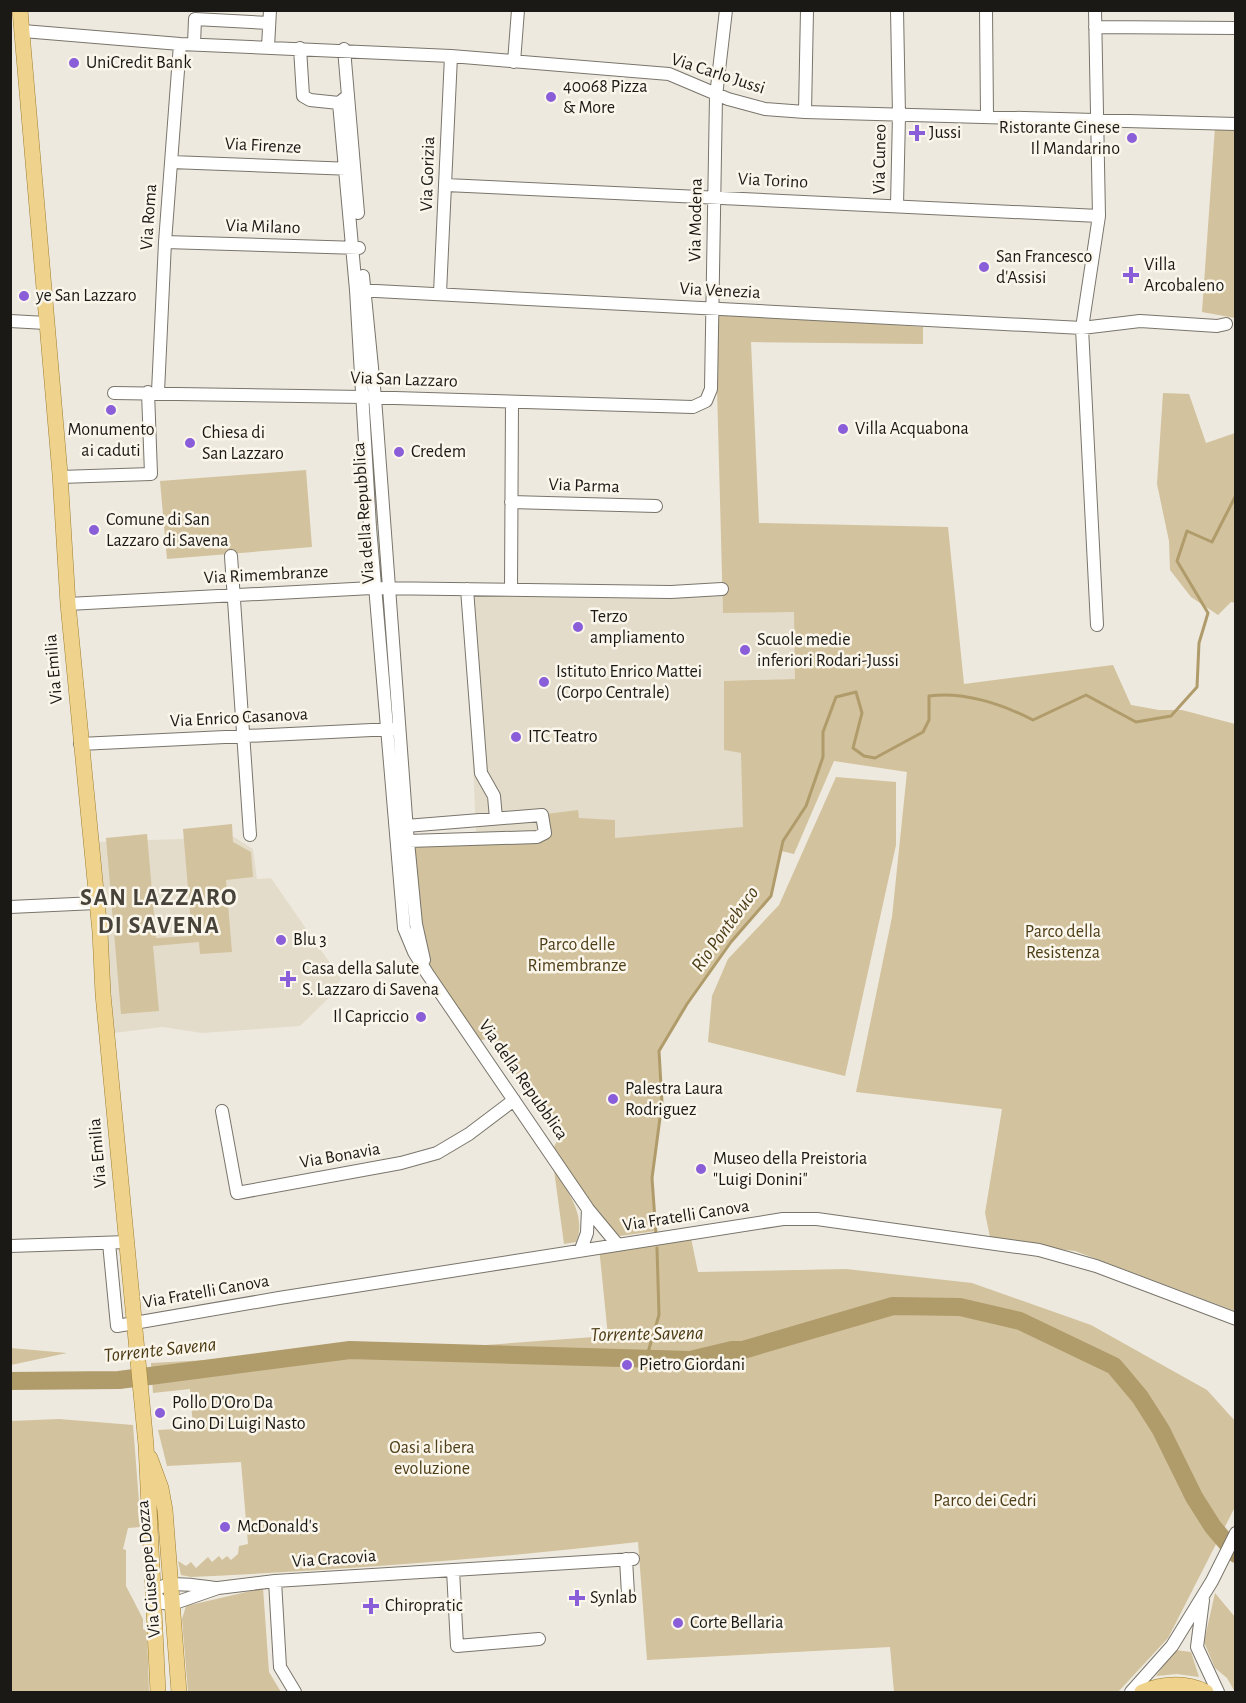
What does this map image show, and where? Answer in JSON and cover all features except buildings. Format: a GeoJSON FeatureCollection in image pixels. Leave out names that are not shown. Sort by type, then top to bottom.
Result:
{"type":"FeatureCollection","features":[{"type":"Feature","properties":{"kind":"main road","name":"Via Emilia"},"geometry":{"type":"LineString","coordinates":[[20,10],[60,477],[80,744],[139,1379]]}},
{"type":"Feature","properties":{"kind":"main road","name":"Via Giuseppe Dozza"},"geometry":{"type":"LineString","coordinates":[[139,1379],[146,1445],[158,1692]]}},
{"type":"Feature","properties":{"kind":"main road","name":"Via Giuseppe Dozza"},"geometry":{"type":"LineString","coordinates":[[146,1445],[163,1499],[179,1692]]}},
{"type":"Feature","properties":{"kind":"main road"},"geometry":{"type":"LineString","coordinates":[[1142,1692],[1152,1688],[1181,1685],[1206,1692]]}},
{"type":"Feature","properties":{"kind":"street"},"geometry":{"type":"LineString","coordinates":[[514,62],[518,10]]}},
{"type":"Feature","properties":{"kind":"street","name":"Via Modena"},"geometry":{"type":"LineString","coordinates":[[693,407],[706,401],[711,390],[716,96],[726,10]]}},
{"type":"Feature","properties":{"kind":"street"},"geometry":{"type":"LineString","coordinates":[[805,112],[807,10]]}},
{"type":"Feature","properties":{"kind":"street","name":"Via Cuneo"},"geometry":{"type":"LineString","coordinates":[[897,10],[899,115],[897,205]]}},
{"type":"Feature","properties":{"kind":"street"},"geometry":{"type":"LineString","coordinates":[[986,10],[987,116]]}},
{"type":"Feature","properties":{"kind":"street"},"geometry":{"type":"LineString","coordinates":[[1095,10],[1099,122],[1099,216],[1082,328],[1097,625]]}},
{"type":"Feature","properties":{"kind":"street"},"geometry":{"type":"LineString","coordinates":[[194,44],[195,20],[270,16],[268,47]]}},
{"type":"Feature","properties":{"kind":"street"},"geometry":{"type":"LineString","coordinates":[[1095,27],[1236,28]]}},
{"type":"Feature","properties":{"kind":"street","name":"Via Carlo Jussi"},"geometry":{"type":"LineString","coordinates":[[22,31],[180,44],[344,49],[451,56],[669,74],[716,96],[765,109],[1234,125]]}},
{"type":"Feature","properties":{"kind":"street","name":"Via Roma"},"geometry":{"type":"LineString","coordinates":[[60,477],[152,474],[153,392],[180,44]]}},
{"type":"Feature","properties":{"kind":"street"},"geometry":{"type":"LineString","coordinates":[[300,48],[303,96],[310,100],[343,99]]}},
{"type":"Feature","properties":{"kind":"street","name":"Via della Repubblica"},"geometry":{"type":"LineString","coordinates":[[344,49],[343,99],[356,248],[375,398],[387,729],[404,832]]}},
{"type":"Feature","properties":{"kind":"street","name":"Via Gorizia"},"geometry":{"type":"LineString","coordinates":[[440,293],[451,56]]}},
{"type":"Feature","properties":{"kind":"street","name":"Via Firenze"},"geometry":{"type":"LineString","coordinates":[[171,162],[350,169]]}},
{"type":"Feature","properties":{"kind":"street","name":"Via Torino"},"geometry":{"type":"LineString","coordinates":[[446,184],[1099,216]]}},
{"type":"Feature","properties":{"kind":"street","name":"Via Milano"},"geometry":{"type":"LineString","coordinates":[[165,242],[356,248]]}},
{"type":"Feature","properties":{"kind":"street","name":"Via della Repubblica"},"geometry":{"type":"LineString","coordinates":[[360,290],[362,397],[381,588],[400,729],[404,832],[410,926],[414,952],[592,1213],[617,1244]]}},
{"type":"Feature","properties":{"kind":"street","name":"Via Venezia"},"geometry":{"type":"LineString","coordinates":[[360,290],[1082,328],[1140,321],[1217,326],[1226,324]]}},
{"type":"Feature","properties":{"kind":"street"},"geometry":{"type":"LineString","coordinates":[[10,321],[46,323]]}},
{"type":"Feature","properties":{"kind":"street","name":"Via San Lazzaro"},"geometry":{"type":"LineString","coordinates":[[114,393],[362,397],[693,407]]}},
{"type":"Feature","properties":{"kind":"street"},"geometry":{"type":"LineString","coordinates":[[511,590],[512,402]]}},
{"type":"Feature","properties":{"kind":"street","name":"Via Parma"},"geometry":{"type":"LineString","coordinates":[[511,502],[656,506]]}},
{"type":"Feature","properties":{"kind":"street"},"geometry":{"type":"LineString","coordinates":[[231,556],[250,835]]}},
{"type":"Feature","properties":{"kind":"street","name":"Via Rimembranze"},"geometry":{"type":"LineString","coordinates":[[68,604],[381,588],[671,592],[722,589]]}},
{"type":"Feature","properties":{"kind":"street"},"geometry":{"type":"LineString","coordinates":[[467,589],[481,772],[494,796],[496,818]]}},
{"type":"Feature","properties":{"kind":"street","name":"Via Enrico Casanova"},"geometry":{"type":"LineString","coordinates":[[80,744],[400,729]]}},
{"type":"Feature","properties":{"kind":"street"},"geometry":{"type":"LineString","coordinates":[[542,815],[545,833],[537,837],[404,832],[496,818],[542,815]]}},
{"type":"Feature","properties":{"kind":"street"},"geometry":{"type":"LineString","coordinates":[[10,907],[96,903]]}},
{"type":"Feature","properties":{"kind":"street","name":"Via Bonavia"},"geometry":{"type":"LineString","coordinates":[[222,1111],[237,1193],[400,1163],[437,1153],[469,1134],[514,1100]]}},
{"type":"Feature","properties":{"kind":"street"},"geometry":{"type":"LineString","coordinates":[[581,1250],[592,1213]]}},
{"type":"Feature","properties":{"kind":"street","name":"Via della Repubblica"},"geometry":{"type":"LineString","coordinates":[[592,1213],[600,1234],[599,1247]]}},
{"type":"Feature","properties":{"kind":"street","name":"Via Fratelli Canova"},"geometry":{"type":"LineString","coordinates":[[135,1324],[148,1319],[783,1219],[817,1219],[1039,1250],[1096,1266],[1236,1319]]}},
{"type":"Feature","properties":{"kind":"street"},"geometry":{"type":"LineString","coordinates":[[10,1246],[127,1242]]}},
{"type":"Feature","properties":{"kind":"street"},"geometry":{"type":"LineString","coordinates":[[109,1243],[117,1326],[135,1324]]}},
{"type":"Feature","properties":{"kind":"street"},"geometry":{"type":"LineString","coordinates":[[1131,1692],[1172,1646],[1212,1581],[1236,1533]]}},
{"type":"Feature","properties":{"kind":"street","name":"Via Cracovia"},"geometry":{"type":"LineString","coordinates":[[171,1584],[218,1588],[275,1581],[629,1559],[628,1594]]}},
{"type":"Feature","properties":{"kind":"street"},"geometry":{"type":"LineString","coordinates":[[453,1570],[458,1646],[539,1639]]}},
{"type":"Feature","properties":{"kind":"street"},"geometry":{"type":"LineString","coordinates":[[275,1581],[280,1667],[295,1692]]}},
{"type":"Feature","properties":{"kind":"street"},"geometry":{"type":"LineString","coordinates":[[171,1584],[159,1586],[154,1594],[164,1603],[172,1604]]}},
{"type":"Feature","properties":{"kind":"street","name":"Via Cracovia"},"geometry":{"type":"LineString","coordinates":[[172,1604],[218,1588]]}},
{"type":"Feature","properties":{"kind":"street"},"geometry":{"type":"LineString","coordinates":[[1204,1594],[1197,1647],[1218,1692]]}},
{"type":"Feature","properties":{"kind":"shaded area"},"geometry":{"type":"Polygon","coordinates":[[[722,583],[723,613],[794,611],[796,679],[724,682],[724,750],[742,753],[747,842],[477,852],[465,593],[596,592],[722,583]]]}},
{"type":"Feature","properties":{"kind":"shaded area"},"geometry":{"type":"Polygon","coordinates":[[[234,837],[253,849],[257,879],[271,878],[341,979],[333,994],[300,1026],[202,1033],[162,1027],[114,1033],[96,842],[234,837]]]}},
{"type":"Feature","properties":{"kind":"green space"},"geometry":{"type":"Polygon","coordinates":[[[1215,127],[1235,130],[1235,318],[1202,312],[1215,127]]]}},
{"type":"Feature","properties":{"kind":"green space","name":"Parco della Resistenza"},"geometry":{"type":"Polygon","coordinates":[[[715,312],[923,327],[923,344],[751,342],[759,523],[948,527],[964,684],[1113,665],[1131,705],[1159,710],[1182,710],[1235,724],[1235,1311],[1075,1251],[991,1242],[985,1213],[1002,1109],[856,1092],[892,917],[907,772],[834,761],[794,854],[781,851],[771,896],[731,942],[687,1004],[659,1051],[662,1103],[652,1178],[656,1231],[620,1236],[603,1227],[551,1153],[558,1139],[489,1038],[475,1042],[427,973],[409,845],[550,838],[546,814],[578,810],[579,818],[615,820],[615,838],[743,827],[741,753],[724,750],[724,681],[795,679],[794,612],[723,613],[715,312]]]}},
{"type":"Feature","properties":{"kind":"green space"},"geometry":{"type":"Polygon","coordinates":[[[1163,393],[1189,394],[1206,443],[1235,433],[1235,603],[1231,602],[1218,615],[1191,597],[1170,570],[1169,541],[1157,484],[1163,393]]]}},
{"type":"Feature","properties":{"kind":"green space"},"geometry":{"type":"Polygon","coordinates":[[[306,470],[312,547],[167,559],[160,481],[306,470]]]}},
{"type":"Feature","properties":{"kind":"green space"},"geometry":{"type":"Polygon","coordinates":[[[836,777],[896,782],[896,845],[845,1076],[708,1042],[712,996],[728,959],[779,905],[836,777]]]}},
{"type":"Feature","properties":{"kind":"green space"},"geometry":{"type":"Polygon","coordinates":[[[232,824],[233,842],[251,852],[253,877],[226,880],[232,952],[200,954],[199,942],[153,946],[159,1011],[121,1014],[106,838],[147,834],[156,938],[192,936],[183,829],[232,824]]]}},
{"type":"Feature","properties":{"kind":"green space"},"geometry":{"type":"Polygon","coordinates":[[[554,1170],[570,1195],[578,1214],[579,1233],[576,1242],[564,1244],[554,1170]]]}},
{"type":"Feature","properties":{"kind":"green space","name":"Parco dei Cedri"},"geometry":{"type":"Polygon","coordinates":[[[691,1238],[698,1272],[846,1269],[972,1283],[1091,1325],[1207,1390],[1235,1421],[1235,1507],[1168,1638],[1118,1692],[894,1692],[890,1647],[647,1660],[638,1542],[471,1559],[191,1577],[181,1575],[178,1561],[186,1566],[191,1562],[196,1568],[208,1557],[212,1562],[219,1556],[222,1560],[227,1556],[231,1560],[238,1554],[239,1546],[248,1544],[241,1462],[167,1466],[158,1430],[193,1428],[190,1389],[153,1393],[151,1363],[344,1353],[497,1356],[390,1352],[608,1336],[599,1247],[691,1238]]]}},
{"type":"Feature","properties":{"kind":"green space"},"geometry":{"type":"Polygon","coordinates":[[[11,1348],[67,1353],[11,1365],[11,1348]]]}},
{"type":"Feature","properties":{"kind":"green space"},"geometry":{"type":"Polygon","coordinates":[[[59,1419],[133,1425],[141,1527],[128,1528],[123,1549],[126,1550],[126,1586],[143,1619],[143,1629],[147,1631],[149,1692],[11,1692],[11,1421],[59,1419]]]}},
{"type":"Feature","properties":{"kind":"green space"},"geometry":{"type":"Polygon","coordinates":[[[263,1588],[269,1672],[281,1692],[188,1692],[182,1619],[186,1606],[263,1588]]]}},
{"type":"Feature","properties":{"kind":"green space"},"geometry":{"type":"Polygon","coordinates":[[[1215,1593],[1235,1617],[1235,1692],[1227,1678],[1215,1668],[1204,1642],[1215,1593]]]}},
{"type":"Feature","properties":{"kind":"green space"},"geometry":{"type":"Polygon","coordinates":[[[1175,1650],[1191,1652],[1199,1677],[1177,1674],[1156,1676],[1175,1650]]]}},
{"type":"Feature","properties":{"kind":"waterway","name":"Rio Pontebuco"},"geometry":{"type":"LineString","coordinates":[[656,1234],[652,1178],[662,1103],[659,1051],[687,1004],[731,942],[771,896],[783,841],[806,806],[823,757],[823,732],[836,697],[856,692],[862,713],[853,748],[864,756],[875,758],[923,732],[929,720],[929,696],[969,697],[1008,709],[1033,720],[1086,695],[1136,722],[1171,716],[1197,687],[1199,643],[1208,613],[1177,561],[1187,531],[1212,542],[1236,495]]}},
{"type":"Feature","properties":{"kind":"waterway","name":"Rio Pontebuco"},"geometry":{"type":"LineString","coordinates":[[646,1359],[659,1315],[657,1248]]}},
{"type":"Feature","properties":{"kind":"waterway","name":"Torrente Savena"},"geometry":{"type":"LineString","coordinates":[[10,1381],[119,1380],[350,1350],[690,1360],[732,1350],[743,1350],[893,1306],[960,1307],[1020,1321],[1114,1366],[1140,1397],[1161,1430],[1194,1497],[1213,1527],[1236,1554]]}},
{"type":"Feature","properties":{"kind":"place","name":"UniCredit Bank"},"geometry":{"type":"Point","coordinates":[74,63]}},
{"type":"Feature","properties":{"kind":"place","name":"40068 Pizza & More"},"geometry":{"type":"Point","coordinates":[551,97]}},
{"type":"Feature","properties":{"kind":"place","name":"Jussi"},"geometry":{"type":"Point","coordinates":[917,133]}},
{"type":"Feature","properties":{"kind":"place","name":"Ristorante Cinese Il Mandarino"},"geometry":{"type":"Point","coordinates":[1132,138]}},
{"type":"Feature","properties":{"kind":"place","name":"San Francesco d'Assisi"},"geometry":{"type":"Point","coordinates":[984,267]}},
{"type":"Feature","properties":{"kind":"place","name":"Villa Arcobaleno"},"geometry":{"type":"Point","coordinates":[1131,275]}},
{"type":"Feature","properties":{"kind":"place","name":"ye San Lazzaro"},"geometry":{"type":"Point","coordinates":[24,296]}},
{"type":"Feature","properties":{"kind":"place","name":"Monumento ai caduti"},"geometry":{"type":"Point","coordinates":[111,410]}},
{"type":"Feature","properties":{"kind":"place","name":"Villa Acquabona"},"geometry":{"type":"Point","coordinates":[843,429]}},
{"type":"Feature","properties":{"kind":"place","name":"Chiesa di San Lazzaro"},"geometry":{"type":"Point","coordinates":[190,443]}},
{"type":"Feature","properties":{"kind":"place","name":"Credem"},"geometry":{"type":"Point","coordinates":[399,452]}},
{"type":"Feature","properties":{"kind":"place","name":"Comune di San Lazzaro di Savena"},"geometry":{"type":"Point","coordinates":[94,530]}},
{"type":"Feature","properties":{"kind":"place","name":"Terzo ampliamento"},"geometry":{"type":"Point","coordinates":[578,627]}},
{"type":"Feature","properties":{"kind":"place","name":"Scuole medie inferiori Rodari-Jussi"},"geometry":{"type":"Point","coordinates":[745,650]}},
{"type":"Feature","properties":{"kind":"place","name":"Istituto Enrico Mattei (Corpo Centrale)"},"geometry":{"type":"Point","coordinates":[544,682]}},
{"type":"Feature","properties":{"kind":"place","name":"ITC Teatro"},"geometry":{"type":"Point","coordinates":[516,737]}},
{"type":"Feature","properties":{"kind":"place","name":"Blu 3"},"geometry":{"type":"Point","coordinates":[281,940]}},
{"type":"Feature","properties":{"kind":"place","name":"Casa della Salute S. Lazzaro di Savena"},"geometry":{"type":"Point","coordinates":[288,979]}},
{"type":"Feature","properties":{"kind":"place","name":"Il Capriccio"},"geometry":{"type":"Point","coordinates":[421,1017]}},
{"type":"Feature","properties":{"kind":"place","name":"Palestra Laura Rodriguez"},"geometry":{"type":"Point","coordinates":[613,1099]}},
{"type":"Feature","properties":{"kind":"place","name":"Museo della Preistoria \"Luigi Donini\""},"geometry":{"type":"Point","coordinates":[701,1169]}},
{"type":"Feature","properties":{"kind":"place","name":"Pietro Giordani"},"geometry":{"type":"Point","coordinates":[627,1365]}},
{"type":"Feature","properties":{"kind":"place","name":"Pollo D'Oro Da Gino Di Luigi Nasto"},"geometry":{"type":"Point","coordinates":[160,1413]}},
{"type":"Feature","properties":{"kind":"place","name":"McDonald's"},"geometry":{"type":"Point","coordinates":[225,1527]}},
{"type":"Feature","properties":{"kind":"place","name":"Synlab"},"geometry":{"type":"Point","coordinates":[577,1598]}},
{"type":"Feature","properties":{"kind":"place","name":"Chiropratic"},"geometry":{"type":"Point","coordinates":[371,1606]}},
{"type":"Feature","properties":{"kind":"place","name":"Corte Bellaria"},"geometry":{"type":"Point","coordinates":[678,1623]}},
{"type":"Feature","properties":{"kind":"district","name":"SAN LAZZARO DI SAVENA"},"geometry":{"type":"Point","coordinates":[159,912]}},
{"type":"Feature","properties":{"kind":"park label","name":"Parco delle Rimembranze"},"geometry":{"type":"Point","coordinates":[577,955]}},
{"type":"Feature","properties":{"kind":"park label","name":"Oasi a libera evoluzione"},"geometry":{"type":"Point","coordinates":[432,1458]}}]}
